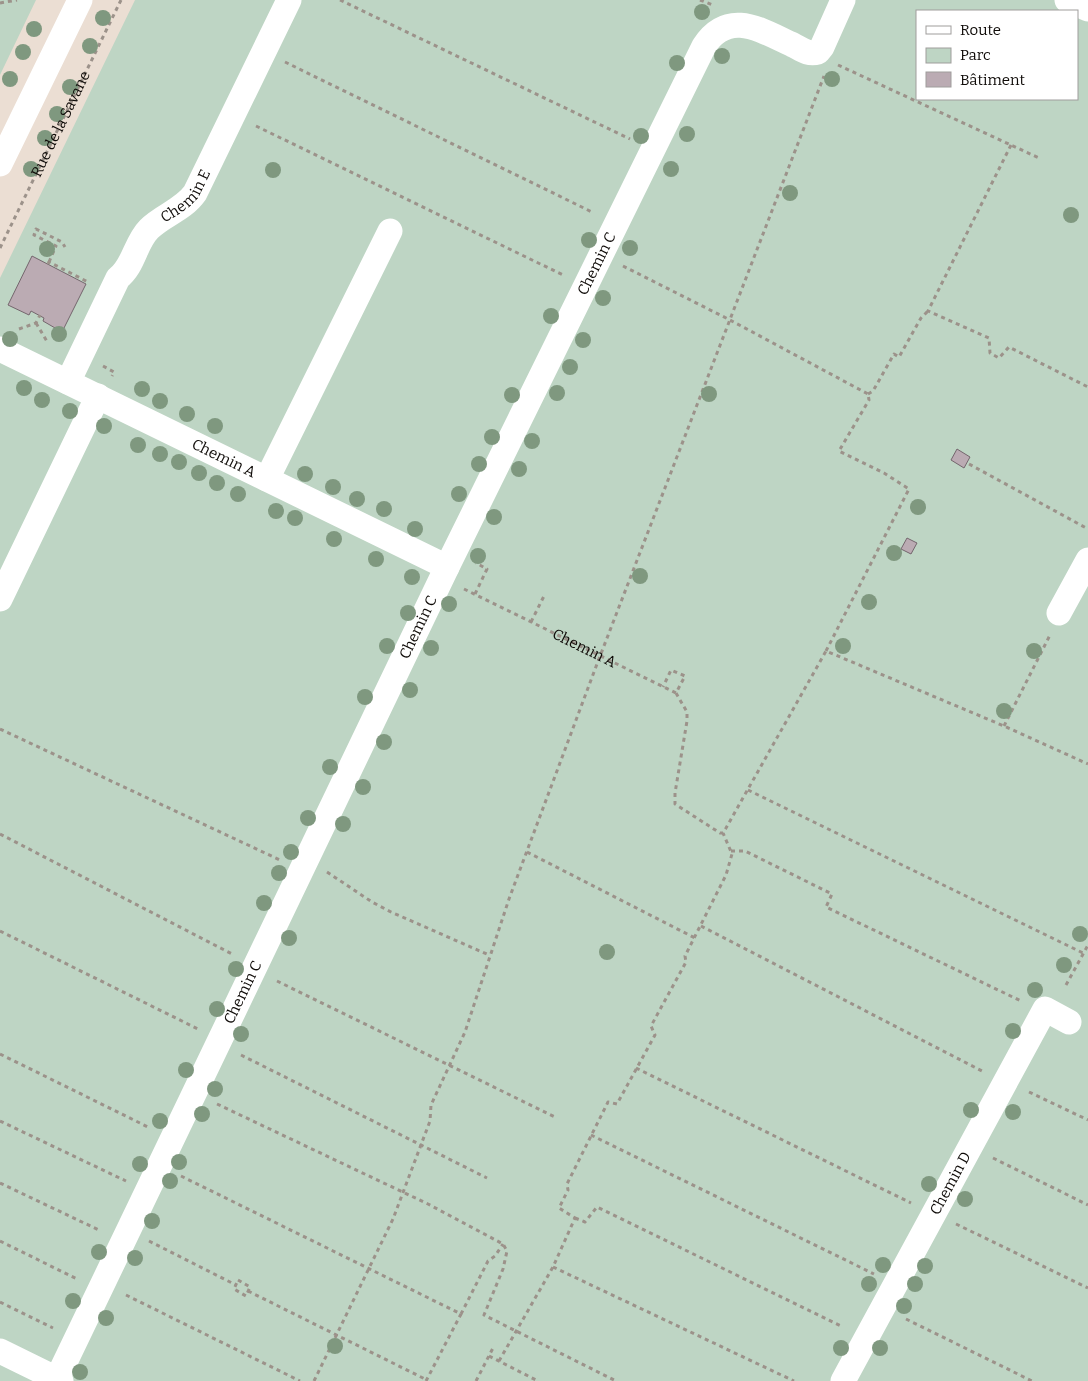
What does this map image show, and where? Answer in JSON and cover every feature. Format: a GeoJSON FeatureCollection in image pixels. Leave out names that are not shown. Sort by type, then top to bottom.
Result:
{"type":"FeatureCollection","features":[{"type":"Feature","properties":{"kind":"street"},"geometry":{"type":"LineString","coordinates":[[0,164],[80,0]]}},
{"type":"Feature","properties":{"kind":"street","name":"Chemin E"},"geometry":{"type":"LineString","coordinates":[[68,382],[118,278],[125,273],[145,235],[158,222],[185,205],[195,193],[289,0]]}},
{"type":"Feature","properties":{"kind":"street","name":"Chemin C"},"geometry":{"type":"LineString","coordinates":[[0,1351],[59,1380],[453,577],[708,40],[727,27],[742,24],[757,28],[807,52],[818,52],[844,0]]}},
{"type":"Feature","properties":{"kind":"street"},"geometry":{"type":"LineString","coordinates":[[1067,0],[1088,9]]}},
{"type":"Feature","properties":{"kind":"street"},"geometry":{"type":"LineString","coordinates":[[267,479],[390,231]]}},
{"type":"Feature","properties":{"kind":"street","name":"Chemin A"},"geometry":{"type":"LineString","coordinates":[[6,340],[68,382],[267,479],[453,577]]}},
{"type":"Feature","properties":{"kind":"street"},"geometry":{"type":"LineString","coordinates":[[0,599],[98,396]]}},
{"type":"Feature","properties":{"kind":"street"},"geometry":{"type":"LineString","coordinates":[[1055,623],[1088,560]]}},
{"type":"Feature","properties":{"kind":"street","name":"Chemin D"},"geometry":{"type":"LineString","coordinates":[[843,1381],[1046,1009],[1069,1022]]}},
{"type":"Feature","properties":{"kind":"path"},"geometry":{"type":"LineString","coordinates":[[0,3],[17,0]]}},
{"type":"Feature","properties":{"kind":"path","name":"Rue de la Savane"},"geometry":{"type":"LineString","coordinates":[[0,248],[121,0]]}},
{"type":"Feature","properties":{"kind":"path"},"geometry":{"type":"LineString","coordinates":[[340,0],[635,141]]}},
{"type":"Feature","properties":{"kind":"path"},"geometry":{"type":"LineString","coordinates":[[700,0],[713,5]]}},
{"type":"Feature","properties":{"kind":"path"},"geometry":{"type":"LineString","coordinates":[[284,62],[598,215]]}},
{"type":"Feature","properties":{"kind":"path"},"geometry":{"type":"LineString","coordinates":[[831,62],[1039,158]]}},
{"type":"Feature","properties":{"kind":"path"},"geometry":{"type":"LineString","coordinates":[[314,1381],[369,1269],[403,1193],[430,1121],[431,1105],[465,1032],[489,955],[600,656],[825,73]]}},
{"type":"Feature","properties":{"kind":"path"},"geometry":{"type":"LineString","coordinates":[[253,125],[568,278]]}},
{"type":"Feature","properties":{"kind":"path"},"geometry":{"type":"LineString","coordinates":[[868,394],[873,391],[894,354],[899,357],[921,318],[928,311],[1011,145]]}},
{"type":"Feature","properties":{"kind":"path"},"geometry":{"type":"LineString","coordinates":[[65,247],[62,242],[36,229],[34,234],[56,246],[48,263],[96,286]]}},
{"type":"Feature","properties":{"kind":"path"},"geometry":{"type":"LineString","coordinates":[[620,264],[868,394]]}},
{"type":"Feature","properties":{"kind":"path"},"geometry":{"type":"LineString","coordinates":[[928,311],[989,338],[990,353],[999,358],[1009,347],[1088,388]]}},
{"type":"Feature","properties":{"kind":"path"},"geometry":{"type":"LineString","coordinates":[[6,340],[36,323],[40,316]]}},
{"type":"Feature","properties":{"kind":"path"},"geometry":{"type":"LineString","coordinates":[[724,833],[826,651],[908,489],[884,473],[839,452],[869,400],[868,394]]}},
{"type":"Feature","properties":{"kind":"path"},"geometry":{"type":"LineString","coordinates":[[968,464],[1088,529]]}},
{"type":"Feature","properties":{"kind":"path"},"geometry":{"type":"LineString","coordinates":[[471,560],[487,569],[475,594]]}},
{"type":"Feature","properties":{"kind":"path","name":"Chemin A"},"geometry":{"type":"LineString","coordinates":[[453,577],[475,594],[676,693]]}},
{"type":"Feature","properties":{"kind":"path"},"geometry":{"type":"LineString","coordinates":[[531,622],[544,596]]}},
{"type":"Feature","properties":{"kind":"path"},"geometry":{"type":"LineString","coordinates":[[1004,726],[1055,623]]}},
{"type":"Feature","properties":{"kind":"path"},"geometry":{"type":"LineString","coordinates":[[826,651],[1004,726],[1088,764]]}},
{"type":"Feature","properties":{"kind":"path"},"geometry":{"type":"LineString","coordinates":[[663,687],[671,670],[685,676],[676,693],[687,712],[687,720],[675,793],[675,804],[715,831],[724,833]]}},
{"type":"Feature","properties":{"kind":"path"},"geometry":{"type":"LineString","coordinates":[[0,729],[283,861]]}},
{"type":"Feature","properties":{"kind":"path"},"geometry":{"type":"LineString","coordinates":[[748,790],[1083,953]]}},
{"type":"Feature","properties":{"kind":"path"},"geometry":{"type":"LineString","coordinates":[[724,833],[731,851],[726,874],[685,956],[686,962],[651,1026],[655,1035],[616,1104],[608,1102],[567,1184],[568,1190],[559,1208],[585,1222],[597,1207],[848,1330]]}},
{"type":"Feature","properties":{"kind":"path"},"geometry":{"type":"LineString","coordinates":[[0,834],[238,957]]}},
{"type":"Feature","properties":{"kind":"path"},"geometry":{"type":"LineString","coordinates":[[731,851],[744,851],[832,894],[826,907],[1026,1004]]}},
{"type":"Feature","properties":{"kind":"path"},"geometry":{"type":"LineString","coordinates":[[527,852],[695,938]]}},
{"type":"Feature","properties":{"kind":"path"},"geometry":{"type":"LineString","coordinates":[[324,870],[391,912],[489,955]]}},
{"type":"Feature","properties":{"kind":"path"},"geometry":{"type":"LineString","coordinates":[[701,926],[988,1074]]}},
{"type":"Feature","properties":{"kind":"path"},"geometry":{"type":"LineString","coordinates":[[0,931],[203,1032]]}},
{"type":"Feature","properties":{"kind":"path"},"geometry":{"type":"LineString","coordinates":[[1066,985],[1087,947]]}},
{"type":"Feature","properties":{"kind":"path"},"geometry":{"type":"LineString","coordinates":[[271,978],[555,1116]]}},
{"type":"Feature","properties":{"kind":"path"},"geometry":{"type":"LineString","coordinates":[[237,1053],[487,1178]]}},
{"type":"Feature","properties":{"kind":"path"},"geometry":{"type":"LineString","coordinates":[[0,1054],[154,1130]]}},
{"type":"Feature","properties":{"kind":"path"},"geometry":{"type":"LineString","coordinates":[[636,1068],[916,1206]]}},
{"type":"Feature","properties":{"kind":"path"},"geometry":{"type":"LineString","coordinates":[[1023,1090],[1088,1120]]}},
{"type":"Feature","properties":{"kind":"path"},"geometry":{"type":"LineString","coordinates":[[212,1102],[403,1193],[503,1244],[507,1252],[503,1269],[484,1315],[616,1381]]}},
{"type":"Feature","properties":{"kind":"path"},"geometry":{"type":"LineString","coordinates":[[0,1120],[128,1182]]}},
{"type":"Feature","properties":{"kind":"path"},"geometry":{"type":"LineString","coordinates":[[592,1135],[878,1276]]}},
{"type":"Feature","properties":{"kind":"path"},"geometry":{"type":"LineString","coordinates":[[986,1155],[1088,1206]]}},
{"type":"Feature","properties":{"kind":"path"},"geometry":{"type":"LineString","coordinates":[[176,1174],[461,1314]]}},
{"type":"Feature","properties":{"kind":"path"},"geometry":{"type":"LineString","coordinates":[[0,1183],[104,1232]]}},
{"type":"Feature","properties":{"kind":"path"},"geometry":{"type":"LineString","coordinates":[[499,1361],[553,1267],[575,1218]]}},
{"type":"Feature","properties":{"kind":"path"},"geometry":{"type":"LineString","coordinates":[[951,1222],[1088,1288]]}},
{"type":"Feature","properties":{"kind":"path"},"geometry":{"type":"LineString","coordinates":[[144,1238],[236,1285]]}},
{"type":"Feature","properties":{"kind":"path"},"geometry":{"type":"LineString","coordinates":[[0,1241],[80,1281]]}},
{"type":"Feature","properties":{"kind":"path"},"geometry":{"type":"LineString","coordinates":[[248,1291],[426,1381],[488,1260],[495,1256],[503,1244]]}},
{"type":"Feature","properties":{"kind":"path"},"geometry":{"type":"LineString","coordinates":[[553,1267],[794,1381]]}},
{"type":"Feature","properties":{"kind":"path"},"geometry":{"type":"LineString","coordinates":[[238,1280],[250,1286],[246,1296],[234,1289],[236,1285],[238,1280]]}},
{"type":"Feature","properties":{"kind":"path"},"geometry":{"type":"LineString","coordinates":[[119,1292],[300,1381]]}},
{"type":"Feature","properties":{"kind":"path"},"geometry":{"type":"LineString","coordinates":[[0,1302],[57,1330]]}},
{"type":"Feature","properties":{"kind":"path"},"geometry":{"type":"LineString","coordinates":[[901,1316],[1032,1381]]}},
{"type":"Feature","properties":{"kind":"path"},"geometry":{"type":"LineString","coordinates":[[476,1381],[493,1348]]}},
{"type":"Feature","properties":{"kind":"path"},"geometry":{"type":"LineString","coordinates":[[489,1356],[538,1381]]}},
{"type":"Feature","properties":{"kind":"green space"},"geometry":{"type":"Polygon","coordinates":[[[0,0],[36,0],[0,75],[0,0]]]}},
{"type":"Feature","properties":{"kind":"green space"},"geometry":{"type":"Polygon","coordinates":[[[135,0],[1077,0],[1088,5],[1088,1381],[0,1381],[0,278],[135,0]]]}},
{"type":"Feature","properties":{"kind":"building"},"geometry":{"type":"Polygon","coordinates":[[[32,256],[86,284],[62,332],[43,321],[44,318],[31,311],[29,315],[8,305],[32,256]]]}},
{"type":"Feature","properties":{"kind":"building"},"geometry":{"type":"Polygon","coordinates":[[[957,449],[970,457],[964,468],[951,460],[957,449]]]}},
{"type":"Feature","properties":{"kind":"building"},"geometry":{"type":"Polygon","coordinates":[[[907,538],[917,543],[911,554],[901,549],[907,538]]]}}]}
